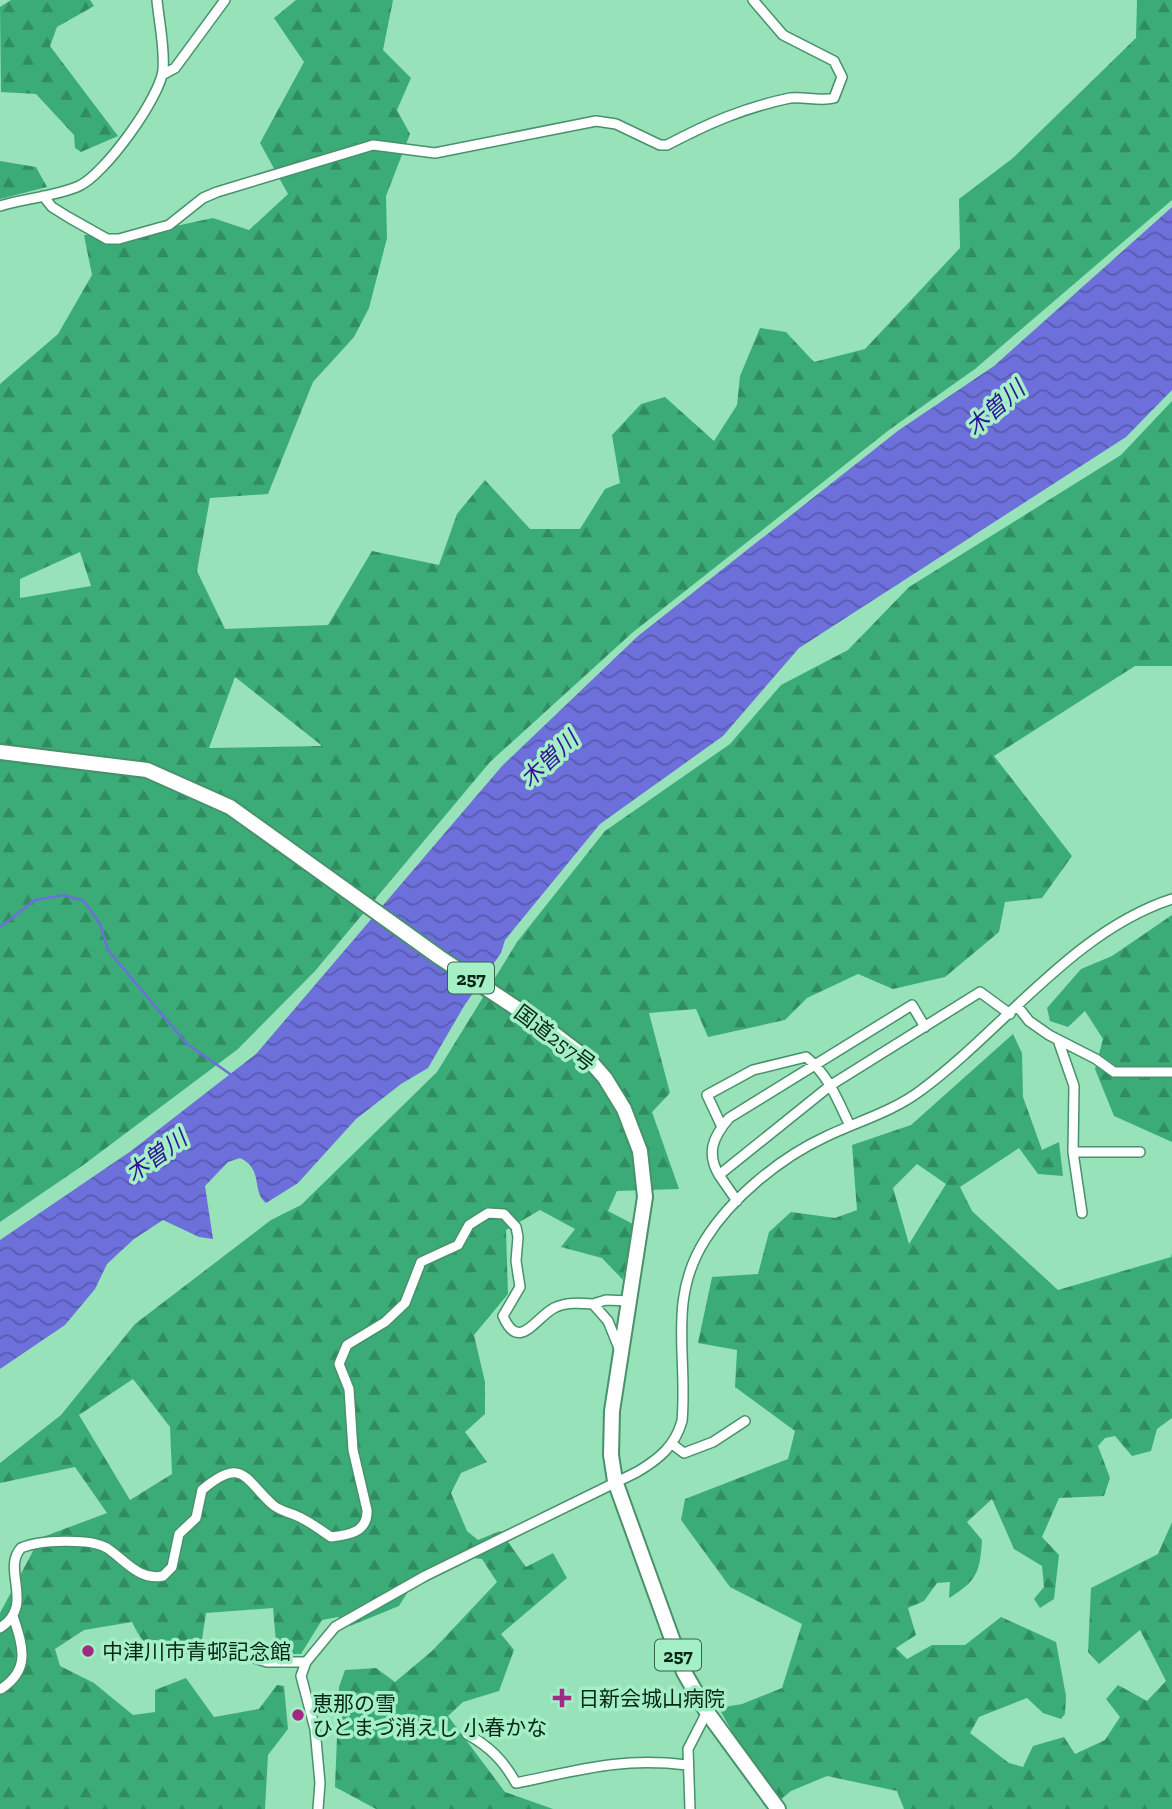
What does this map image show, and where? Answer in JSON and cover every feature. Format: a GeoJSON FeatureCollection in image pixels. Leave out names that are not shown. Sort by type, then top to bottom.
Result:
{"type":"FeatureCollection","features":[{"type":"Feature","properties":{"kind":"highway","name":"国道257号"},"geometry":{"type":"LineString","coordinates":[[0,752],[147,770],[230,807],[591,1062],[624,1109],[640,1152],[645,1197],[611,1428],[615,1481],[684,1671],[707,1712],[778,1809]]}},
{"type":"Feature","properties":{"kind":"street"},"geometry":{"type":"LineString","coordinates":[[0,206],[77,187],[95,175],[154,97],[162,75],[157,0]]}},
{"type":"Feature","properties":{"kind":"street"},"geometry":{"type":"LineString","coordinates":[[162,75],[175,68],[225,0]]}},
{"type":"Feature","properties":{"kind":"street"},"geometry":{"type":"LineString","coordinates":[[43,196],[52,207],[68,217],[107,239],[119,239],[169,225],[203,198],[217,191],[355,149],[383,145],[401,151],[435,153],[596,121],[616,124],[660,145],[667,145],[722,116],[755,106],[793,98],[834,98],[842,77],[834,61],[783,35],[753,0]]}},
{"type":"Feature","properties":{"kind":"street"},"geometry":{"type":"LineString","coordinates":[[318,1809],[320,1783],[315,1729],[301,1676],[306,1662],[335,1627],[366,1607],[653,1462],[679,1434],[683,1408],[680,1315],[684,1290],[703,1242],[737,1201],[794,1154],[917,1093],[1098,937],[1133,914],[1172,899]]}},
{"type":"Feature","properties":{"kind":"street"},"geometry":{"type":"LineString","coordinates":[[719,1175],[831,1086],[980,992],[1010,1014]]}},
{"type":"Feature","properties":{"kind":"street"},"geometry":{"type":"LineString","coordinates":[[737,1201],[712,1163],[712,1143],[729,1118],[912,1005],[925,1027]]}},
{"type":"Feature","properties":{"kind":"street"},"geometry":{"type":"LineString","coordinates":[[1018,1007],[1029,1021],[1114,1072],[1172,1072]]}},
{"type":"Feature","properties":{"kind":"street"},"geometry":{"type":"LineString","coordinates":[[1058,1040],[1074,1086],[1073,1152],[1082,1213]]}},
{"type":"Feature","properties":{"kind":"street"},"geometry":{"type":"LineString","coordinates":[[722,1127],[707,1096],[753,1070],[806,1057],[816,1065],[831,1086],[850,1126]]}},
{"type":"Feature","properties":{"kind":"street"},"geometry":{"type":"LineString","coordinates":[[1073,1152],[1140,1152]]}},
{"type":"Feature","properties":{"kind":"street"},"geometry":{"type":"LineString","coordinates":[[1,1688],[16,1679],[21,1667],[13,1616],[19,1594],[14,1562],[21,1548],[44,1542],[86,1542],[104,1546],[123,1562],[146,1575],[163,1576],[172,1567],[179,1534],[196,1518],[202,1490],[226,1474],[234,1472],[251,1479],[275,1507],[303,1518],[331,1537],[350,1535],[361,1528],[367,1518],[367,1510],[353,1450],[349,1389],[339,1370],[343,1352],[347,1345],[385,1322],[405,1303],[421,1262],[458,1245],[469,1225],[488,1213],[504,1214],[511,1220],[518,1237],[516,1261],[520,1287],[503,1315],[511,1329],[526,1331],[554,1308],[607,1300],[630,1301]]}},
{"type":"Feature","properties":{"kind":"street"},"geometry":{"type":"LineString","coordinates":[[593,1304],[608,1321],[621,1354]]}},
{"type":"Feature","properties":{"kind":"street"},"geometry":{"type":"LineString","coordinates":[[672,1444],[684,1452],[713,1442],[745,1421]]}},
{"type":"Feature","properties":{"kind":"street"},"geometry":{"type":"LineString","coordinates":[[0,1628],[13,1616]]}},
{"type":"Feature","properties":{"kind":"street"},"geometry":{"type":"LineString","coordinates":[[251,1657],[267,1662],[306,1662]]}},
{"type":"Feature","properties":{"kind":"street"},"geometry":{"type":"LineString","coordinates":[[690,1809],[688,1749],[707,1712]]}},
{"type":"Feature","properties":{"kind":"street"},"geometry":{"type":"LineString","coordinates":[[467,1734],[487,1745],[505,1763],[516,1783],[610,1762],[648,1760],[687,1765]]}},
{"type":"Feature","properties":{"kind":"green space"},"geometry":{"type":"Polygon","coordinates":[[[11,0],[90,0],[94,6],[57,27],[50,46],[118,136],[81,152],[75,148],[74,135],[36,94],[1,92],[0,7],[11,0]]]}},
{"type":"Feature","properties":{"kind":"green space"},"geometry":{"type":"Polygon","coordinates":[[[296,0],[393,0],[383,50],[411,78],[397,110],[410,134],[386,196],[387,238],[369,308],[354,337],[313,382],[268,494],[210,498],[197,571],[225,629],[328,625],[372,551],[439,565],[457,514],[485,480],[530,529],[580,529],[605,489],[620,483],[612,435],[641,404],[665,397],[714,441],[737,405],[740,376],[760,328],[786,332],[814,362],[865,349],[960,248],[959,199],[1013,158],[1136,38],[1137,0],[1172,0],[1172,200],[975,369],[889,430],[632,633],[490,762],[315,971],[238,1049],[82,1166],[0,1222],[0,384],[58,334],[92,275],[84,235],[129,236],[213,218],[249,230],[288,194],[260,143],[304,62],[274,18],[296,0]],[[80,552],[20,579],[20,598],[91,586],[80,552]],[[235,677],[209,748],[321,746],[321,745],[235,677]]]}},
{"type":"Feature","properties":{"kind":"green space"},"geometry":{"type":"Polygon","coordinates":[[[0,161],[36,167],[47,187],[0,199],[0,161]]]}},
{"type":"Feature","properties":{"kind":"green space"},"geometry":{"type":"Polygon","coordinates":[[[1172,401],[1172,666],[1135,666],[994,756],[1072,856],[1042,898],[1005,902],[999,932],[945,977],[893,989],[858,974],[807,998],[785,1020],[708,1037],[696,1009],[649,1013],[670,1093],[652,1112],[679,1189],[617,1191],[608,1211],[633,1224],[623,1280],[602,1258],[561,1247],[575,1229],[540,1210],[506,1230],[508,1294],[474,1335],[485,1382],[485,1414],[465,1432],[487,1462],[461,1473],[451,1493],[467,1531],[478,1540],[500,1531],[526,1567],[553,1553],[567,1578],[501,1634],[514,1650],[499,1691],[463,1702],[448,1716],[505,1792],[553,1809],[376,1809],[335,1787],[339,1687],[345,1670],[376,1668],[395,1682],[432,1651],[497,1582],[482,1559],[456,1556],[419,1574],[399,1606],[350,1626],[338,1617],[322,1620],[301,1654],[277,1654],[273,1608],[206,1613],[201,1646],[190,1655],[162,1652],[149,1646],[132,1622],[84,1630],[55,1649],[60,1666],[94,1683],[133,1715],[155,1712],[155,1690],[186,1678],[214,1717],[259,1709],[277,1685],[284,1686],[288,1729],[268,1755],[265,1809],[0,1809],[0,1613],[40,1538],[107,1513],[75,1467],[0,1483],[0,1463],[61,1415],[135,1324],[271,1220],[301,1205],[437,1072],[517,942],[605,831],[730,744],[781,685],[848,650],[909,587],[1121,455],[1172,401]],[[133,1379],[79,1415],[130,1500],[172,1474],[170,1427],[133,1379]]]}},
{"type":"Feature","properties":{"kind":"green space"},"geometry":{"type":"Polygon","coordinates":[[[1172,915],[1172,1142],[1114,1116],[1095,1069],[1103,1039],[1085,1011],[1068,1027],[1050,1021],[1047,1008],[1081,969],[1112,956],[1172,915]]]}},
{"type":"Feature","properties":{"kind":"green space"},"geometry":{"type":"Polygon","coordinates":[[[1013,1034],[1022,1053],[1023,1097],[1042,1150],[1059,1142],[1063,1176],[1038,1174],[1019,1148],[960,1187],[972,1211],[1058,1290],[1171,1257],[1172,1253],[1172,1418],[1157,1429],[1151,1451],[1132,1456],[1115,1436],[1105,1438],[1098,1446],[1110,1478],[1104,1496],[1059,1498],[1042,1537],[1059,1555],[1054,1599],[1040,1608],[1034,1599],[1044,1587],[1042,1566],[1014,1549],[992,1499],[967,1522],[982,1540],[975,1575],[966,1586],[949,1598],[950,1582],[937,1583],[924,1601],[908,1608],[916,1635],[896,1648],[907,1659],[932,1645],[965,1645],[1001,1617],[1056,1642],[1066,1696],[1065,1714],[1061,1719],[1043,1713],[1027,1698],[979,1717],[970,1733],[1009,1763],[1023,1767],[1033,1746],[1064,1737],[1075,1754],[1105,1740],[1120,1717],[1106,1699],[1118,1685],[1147,1701],[1166,1681],[1140,1630],[1099,1664],[1088,1652],[1091,1588],[1158,1554],[1172,1522],[1172,1809],[904,1809],[897,1791],[827,1776],[791,1791],[779,1801],[744,1754],[719,1708],[742,1704],[782,1688],[802,1624],[730,1587],[681,1520],[685,1499],[788,1459],[795,1431],[735,1387],[737,1350],[698,1343],[712,1277],[758,1274],[769,1232],[791,1212],[835,1218],[857,1210],[852,1145],[911,1125],[1013,1034]],[[917,1164],[893,1188],[909,1244],[946,1184],[917,1164]]]}},
{"type":"Feature","properties":{"kind":"water","name":"木曽川"},"geometry":{"type":"Polygon","coordinates":[[[1172,207],[1172,390],[1126,437],[799,648],[723,736],[600,824],[505,940],[501,953],[464,1006],[428,1068],[401,1084],[356,1119],[298,1183],[266,1203],[259,1192],[252,1168],[240,1158],[228,1162],[205,1186],[213,1239],[199,1237],[163,1220],[134,1239],[107,1264],[95,1289],[65,1325],[0,1369],[0,1240],[131,1151],[256,1054],[502,766],[638,636],[899,430],[994,366],[1172,207]]]}},
{"type":"Feature","properties":{"kind":"waterway"},"geometry":{"type":"LineString","coordinates":[[0,927],[35,900],[64,895],[84,901],[100,924],[108,950],[186,1043],[230,1074]]}},
{"type":"Feature","properties":{"kind":"place","name":"中津川市青邨記念館"},"geometry":{"type":"Point","coordinates":[88,1651]}},
{"type":"Feature","properties":{"kind":"place","name":"日新会城山病院"},"geometry":{"type":"Point","coordinates":[562,1698]}},
{"type":"Feature","properties":{"kind":"place","name":"恵那の雪 ひとまづ消えし 小春かな"},"geometry":{"type":"Point","coordinates":[298,1715]}}]}
